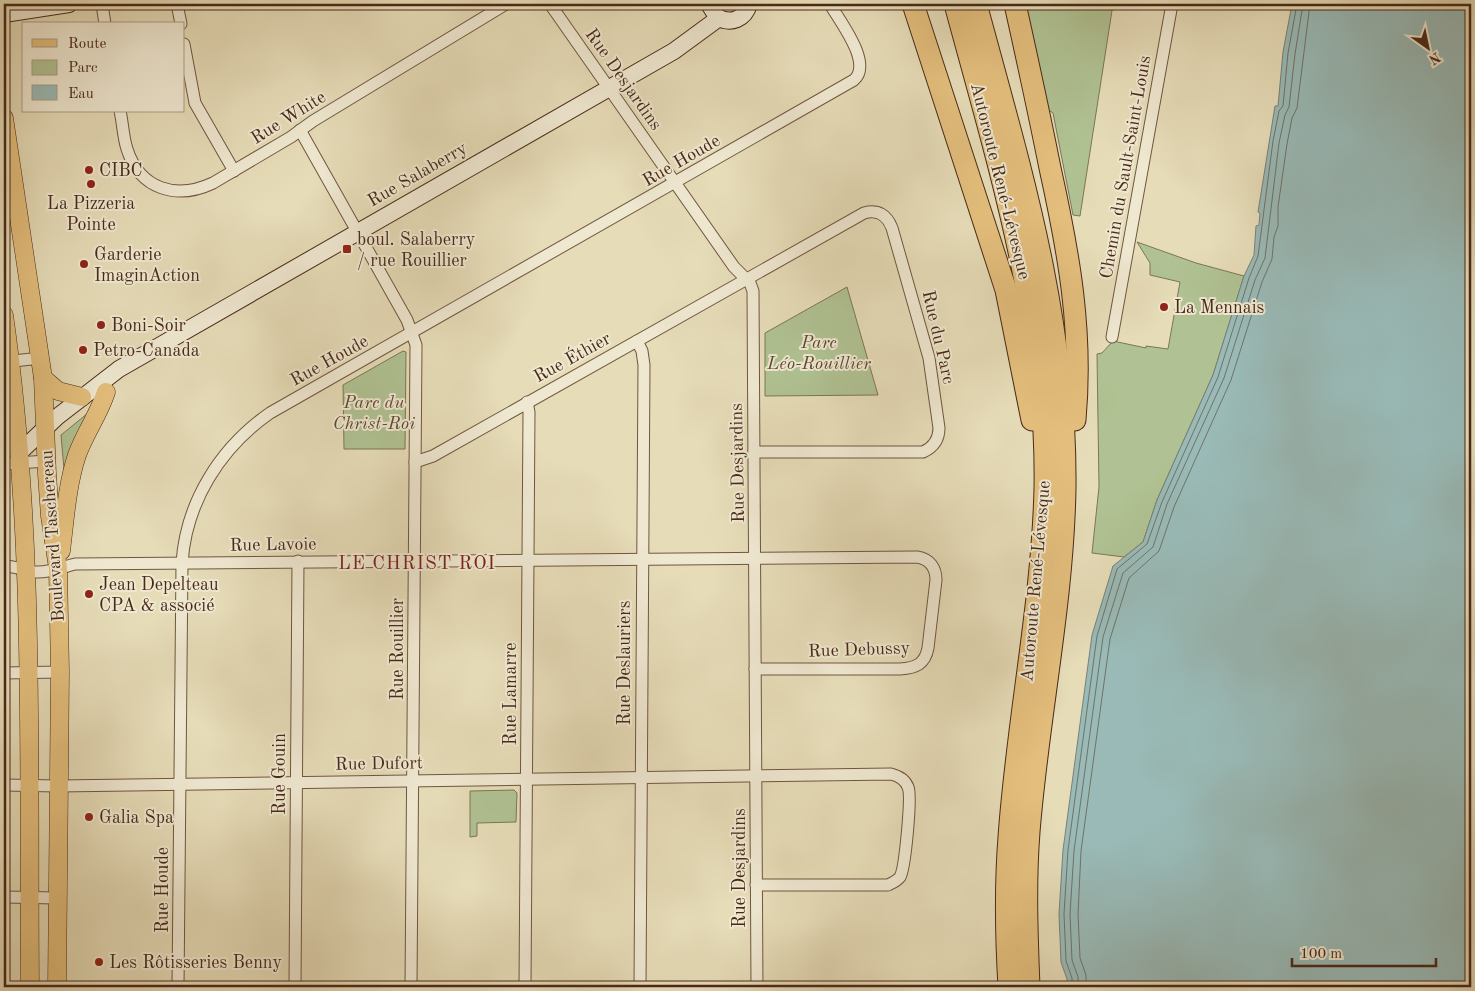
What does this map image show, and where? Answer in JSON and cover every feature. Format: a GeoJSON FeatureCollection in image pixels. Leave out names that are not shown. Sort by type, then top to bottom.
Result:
{"type":"FeatureCollection","features":[{"type":"Feature","properties":{"kind":"highway"},"geometry":{"type":"LineString","coordinates":[[913,4],[1006,290],[1045,489]]}},
{"type":"Feature","properties":{"kind":"highway","name":"Autoroute René-Lévesque"},"geometry":{"type":"LineString","coordinates":[[955,4],[1015,225],[1030,297],[1042,398],[1045,489],[1038,588],[1009,836],[1006,917],[1009,987]]}},
{"type":"Feature","properties":{"kind":"highway","name":"Autoroute René-Lévesque"},"geometry":{"type":"LineString","coordinates":[[976,4],[1038,238],[1053,314],[1064,421],[1065,490],[1062,547],[1029,830],[1026,917],[1029,987]]}},
{"type":"Feature","properties":{"kind":"highway"},"geometry":{"type":"LineString","coordinates":[[1015,4],[1062,224],[1075,302],[1078,339],[1077,390],[1062,547]]}},
{"type":"Feature","properties":{"kind":"main road","name":"Boulevard Taschereau"},"geometry":{"type":"LineString","coordinates":[[4,118],[41,358],[50,516],[58,568],[60,672],[56,987]]}},
{"type":"Feature","properties":{"kind":"main road","name":"Boulevard Taschereau"},"geometry":{"type":"LineString","coordinates":[[4,314],[12,461],[28,570],[30,987]]}},
{"type":"Feature","properties":{"kind":"main road"},"geometry":{"type":"LineString","coordinates":[[43,378],[58,391],[82,397]]}},
{"type":"Feature","properties":{"kind":"main road"},"geometry":{"type":"LineString","coordinates":[[58,568],[74,467],[83,440],[100,411],[106,392]]}},
{"type":"Feature","properties":{"kind":"street"},"geometry":{"type":"LineString","coordinates":[[4,14],[69,4]]}},
{"type":"Feature","properties":{"kind":"street"},"geometry":{"type":"LineString","coordinates":[[102,4],[105,22]]}},
{"type":"Feature","properties":{"kind":"street"},"geometry":{"type":"LineString","coordinates":[[177,4],[180,22]]}},
{"type":"Feature","properties":{"kind":"street","name":"Rue White"},"geometry":{"type":"LineString","coordinates":[[120,112],[130,157],[142,176],[154,186],[176,192],[192,191],[206,186],[234,171],[506,4]]}},
{"type":"Feature","properties":{"kind":"street","name":"Rue Desjardins"},"geometry":{"type":"LineString","coordinates":[[550,4],[738,273],[750,283],[753,291],[757,987]]}},
{"type":"Feature","properties":{"kind":"street"},"geometry":{"type":"LineString","coordinates":[[708,4],[713,13],[719,18],[734,20],[752,6]]}},
{"type":"Feature","properties":{"kind":"street","name":"Rue Salaberry"},"geometry":{"type":"LineString","coordinates":[[674,51],[694,26],[708,4]]}},
{"type":"Feature","properties":{"kind":"street","name":"Rue Houde"},"geometry":{"type":"LineString","coordinates":[[178,987],[182,563],[187,529],[209,476],[235,443],[270,413],[675,184],[858,77],[861,66],[859,56],[830,4]]}},
{"type":"Feature","properties":{"kind":"street","name":"Chemin du Sault-Saint-Louis"},"geometry":{"type":"LineString","coordinates":[[1112,337],[1172,4]]}},
{"type":"Feature","properties":{"kind":"street","name":"Rue Salaberry"},"geometry":{"type":"LineString","coordinates":[[45,435],[82,397],[119,369],[181,336],[357,231],[674,51],[719,18]]}},
{"type":"Feature","properties":{"kind":"street"},"geometry":{"type":"LineString","coordinates":[[185,49],[195,103],[234,171]]}},
{"type":"Feature","properties":{"kind":"street","name":"Rue Rouillier"},"geometry":{"type":"LineString","coordinates":[[300,130],[413,332],[417,350],[411,987]]}},
{"type":"Feature","properties":{"kind":"street","name":"Rue du Parc"},"geometry":{"type":"LineString","coordinates":[[745,279],[864,213],[874,211],[883,214],[892,228],[912,293],[931,368],[939,428],[935,443],[923,452],[754,452]]}},
{"type":"Feature","properties":{"kind":"street","name":"Rue Éthier"},"geometry":{"type":"LineString","coordinates":[[415,462],[427,459],[745,279]]}},
{"type":"Feature","properties":{"kind":"street","name":"Rue Salaberry"},"geometry":{"type":"LineString","coordinates":[[12,461],[181,336]]}},
{"type":"Feature","properties":{"kind":"street","name":"Rue Deslauriers"},"geometry":{"type":"LineString","coordinates":[[637,341],[642,351],[644,365],[640,987]]}},
{"type":"Feature","properties":{"kind":"street"},"geometry":{"type":"LineString","coordinates":[[7,362],[41,358]]}},
{"type":"Feature","properties":{"kind":"street","name":"Rue Lamarre"},"geometry":{"type":"LineString","coordinates":[[525,987],[529,412],[527,402]]}},
{"type":"Feature","properties":{"kind":"street"},"geometry":{"type":"LineString","coordinates":[[12,461],[46,461]]}},
{"type":"Feature","properties":{"kind":"street","name":"Rue Debussy"},"geometry":{"type":"LineString","coordinates":[[755,558],[918,557],[930,562],[936,576],[927,653],[918,666],[907,668],[755,669]]}},
{"type":"Feature","properties":{"kind":"street","name":"Rue Lavoie"},"geometry":{"type":"LineString","coordinates":[[4,566],[45,572],[75,564],[755,558]]}},
{"type":"Feature","properties":{"kind":"street","name":"Rue Gouin"},"geometry":{"type":"LineString","coordinates":[[295,987],[298,561]]}},
{"type":"Feature","properties":{"kind":"street"},"geometry":{"type":"LineString","coordinates":[[4,673],[60,672]]}},
{"type":"Feature","properties":{"kind":"street","name":"Rue Dufort"},"geometry":{"type":"LineString","coordinates":[[4,785],[58,786],[756,775],[890,774],[900,777],[910,793],[903,872],[892,884],[756,886]]}},
{"type":"Feature","properties":{"kind":"street"},"geometry":{"type":"LineString","coordinates":[[4,897],[58,898]]}},
{"type":"Feature","properties":{"kind":"green space"},"geometry":{"type":"Polygon","coordinates":[[[1022,4],[1113,4],[1080,216],[1073,215],[1053,113],[1050,111],[1047,119],[1022,4]]]}},
{"type":"Feature","properties":{"kind":"green space"},"geometry":{"type":"Polygon","coordinates":[[[1137,242],[1196,263],[1244,276],[1213,375],[1157,500],[1143,542],[1124,557],[1092,553],[1099,487],[1097,354],[1102,353],[1113,341],[1146,348],[1146,346],[1168,349],[1180,282],[1150,275],[1150,263],[1137,242]]]}},
{"type":"Feature","properties":{"kind":"green space","name":"Parc Léo-Rouillier"},"geometry":{"type":"Polygon","coordinates":[[[847,287],[878,395],[765,396],[765,333],[847,287]]]}},
{"type":"Feature","properties":{"kind":"green space","name":"Parc du Christ-Roi"},"geometry":{"type":"Polygon","coordinates":[[[403,351],[406,352],[405,449],[344,449],[343,385],[403,351]]]}},
{"type":"Feature","properties":{"kind":"green space"},"geometry":{"type":"Polygon","coordinates":[[[93,409],[65,469],[64,469],[61,435],[93,409]]]}},
{"type":"Feature","properties":{"kind":"green space"},"geometry":{"type":"Polygon","coordinates":[[[514,790],[517,793],[516,822],[477,823],[477,836],[470,837],[470,791],[514,790]]]}},
{"type":"Feature","properties":{"kind":"water"},"geometry":{"type":"Polygon","coordinates":[[[1292,4],[1471,4],[1471,987],[1067,987],[1067,979],[1061,962],[1059,914],[1063,850],[1092,635],[1113,566],[1143,542],[1157,500],[1213,375],[1244,276],[1254,255],[1256,226],[1259,225],[1260,213],[1258,212],[1275,106],[1278,106],[1283,52],[1292,4]]]}},
{"type":"Feature","properties":{"kind":"place","name":"CIBC"},"geometry":{"type":"Point","coordinates":[89,170]}},
{"type":"Feature","properties":{"kind":"place","name":"La Pizzeria Pointe"},"geometry":{"type":"Point","coordinates":[91,184]}},
{"type":"Feature","properties":{"kind":"place","name":"boul. Salaberry / rue Rouillier"},"geometry":{"type":"Point","coordinates":[347,249]}},
{"type":"Feature","properties":{"kind":"place","name":"Garderie ImaginAction"},"geometry":{"type":"Point","coordinates":[84,264]}},
{"type":"Feature","properties":{"kind":"place","name":"La Mennais"},"geometry":{"type":"Point","coordinates":[1164,307]}},
{"type":"Feature","properties":{"kind":"place","name":"Boni-Soir"},"geometry":{"type":"Point","coordinates":[101,325]}},
{"type":"Feature","properties":{"kind":"place","name":"Petro-Canada"},"geometry":{"type":"Point","coordinates":[83,350]}},
{"type":"Feature","properties":{"kind":"place","name":"Jean Depelteau CPA & associé"},"geometry":{"type":"Point","coordinates":[89,594]}},
{"type":"Feature","properties":{"kind":"place","name":"Galia Spa"},"geometry":{"type":"Point","coordinates":[89,817]}},
{"type":"Feature","properties":{"kind":"place","name":"Les Rôtisseries Benny"},"geometry":{"type":"Point","coordinates":[99,962]}},
{"type":"Feature","properties":{"kind":"district","name":"LE CHRIST ROI"},"geometry":{"type":"Point","coordinates":[417,562]}}]}
